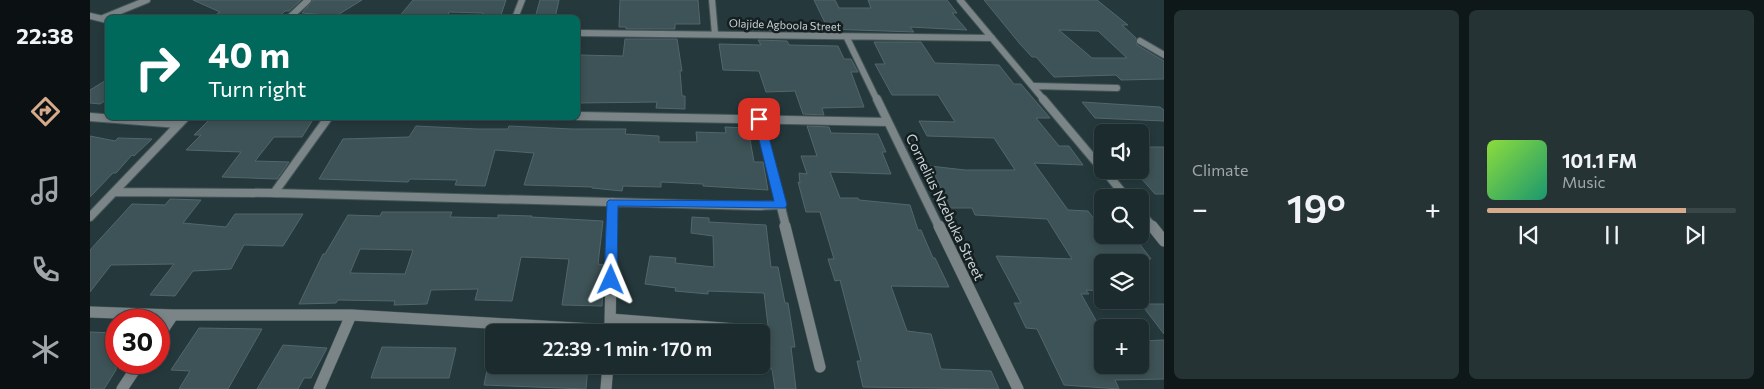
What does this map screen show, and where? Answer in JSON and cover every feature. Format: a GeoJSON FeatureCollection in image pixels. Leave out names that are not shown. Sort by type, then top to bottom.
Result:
{"type":"FeatureCollection","features":[{"type":"Feature","properties":{"kind":"street"},"geometry":{"type":"LineString","coordinates":[[114,15],[147,0]]}},
{"type":"Feature","properties":{"kind":"street"},"geometry":{"type":"LineString","coordinates":[[292,15],[308,0]]}},
{"type":"Feature","properties":{"kind":"street"},"geometry":{"type":"LineString","coordinates":[[516,15],[522,0]]}},
{"type":"Feature","properties":{"kind":"street"},"geometry":{"type":"LineString","coordinates":[[712,0],[715,34]]}},
{"type":"Feature","properties":{"kind":"street"},"geometry":{"type":"LineString","coordinates":[[960,0],[1094,158]]}},
{"type":"Feature","properties":{"kind":"street"},"geometry":{"type":"LineString","coordinates":[[90,16],[105,19]]}},
{"type":"Feature","properties":{"kind":"street","name":"Olajide Agboola Street"},"geometry":{"type":"LineString","coordinates":[[580,33],[715,34],[847,38],[992,38]]}},
{"type":"Feature","properties":{"kind":"street","name":"Cornelius Nzebuka Street"},"geometry":{"type":"LineString","coordinates":[[847,38],[1018,389]]}},
{"type":"Feature","properties":{"kind":"street"},"geometry":{"type":"LineString","coordinates":[[1140,41],[1164,55]]}},
{"type":"Feature","properties":{"kind":"street"},"geometry":{"type":"LineString","coordinates":[[1034,86],[1117,88]]}},
{"type":"Feature","properties":{"kind":"street"},"geometry":{"type":"LineString","coordinates":[[580,116],[888,122]]}},
{"type":"Feature","properties":{"kind":"street"},"geometry":{"type":"LineString","coordinates":[[90,117],[105,118]]}},
{"type":"Feature","properties":{"kind":"street"},"geometry":{"type":"LineString","coordinates":[[759,119],[820,367]]}},
{"type":"Feature","properties":{"kind":"street"},"geometry":{"type":"LineString","coordinates":[[128,120],[178,124]]}},
{"type":"Feature","properties":{"kind":"street"},"geometry":{"type":"LineString","coordinates":[[90,216],[183,120]]}},
{"type":"Feature","properties":{"kind":"street"},"geometry":{"type":"LineString","coordinates":[[274,193],[327,120]]}},
{"type":"Feature","properties":{"kind":"street"},"geometry":{"type":"LineString","coordinates":[[1111,179],[1120,189]]}},
{"type":"Feature","properties":{"kind":"street"},"geometry":{"type":"LineString","coordinates":[[115,192],[274,193],[781,205]]}},
{"type":"Feature","properties":{"kind":"street"},"geometry":{"type":"LineString","coordinates":[[610,324],[613,202]]}},
{"type":"Feature","properties":{"kind":"street"},"geometry":{"type":"LineString","coordinates":[[1149,223],[1164,241]]}},
{"type":"Feature","properties":{"kind":"street"},"geometry":{"type":"LineString","coordinates":[[90,312],[173,315],[351,316],[539,324]]}},
{"type":"Feature","properties":{"kind":"street"},"geometry":{"type":"LineString","coordinates":[[170,320],[173,315]]}},
{"type":"Feature","properties":{"kind":"street"},"geometry":{"type":"LineString","coordinates":[[319,389],[351,316]]}},
{"type":"Feature","properties":{"kind":"street"},"geometry":{"type":"LineString","coordinates":[[122,389],[132,374]]}},
{"type":"Feature","properties":{"kind":"street"},"geometry":{"type":"LineString","coordinates":[[606,389],[607,374]]}},
{"type":"Feature","properties":{"kind":"building"},"geometry":{"type":"Polygon","coordinates":[[[193,0],[301,0],[289,11],[285,11],[281,15],[216,15],[220,12],[193,0]]]}},
{"type":"Feature","properties":{"kind":"building"},"geometry":{"type":"Polygon","coordinates":[[[313,0],[362,0],[338,15],[302,13],[313,0]]]}},
{"type":"Feature","properties":{"kind":"building"},"geometry":{"type":"Polygon","coordinates":[[[413,0],[506,0],[501,15],[449,12],[448,15],[400,15],[413,0]]]}},
{"type":"Feature","properties":{"kind":"building"},"geometry":{"type":"Polygon","coordinates":[[[540,0],[559,0],[556,15],[536,15],[540,0]]]}},
{"type":"Feature","properties":{"kind":"building"},"geometry":{"type":"Polygon","coordinates":[[[620,0],[698,0],[700,24],[675,24],[675,29],[626,29],[626,27],[619,27],[620,0]]]}},
{"type":"Feature","properties":{"kind":"building"},"geometry":{"type":"Polygon","coordinates":[[[814,0],[835,0],[839,8],[871,8],[868,0],[947,0],[957,13],[952,13],[967,30],[910,27],[914,32],[828,29],[814,0]]]}},
{"type":"Feature","properties":{"kind":"building"},"geometry":{"type":"Polygon","coordinates":[[[984,0],[1097,0],[1128,25],[1122,25],[1136,38],[1137,45],[1164,61],[1164,79],[1121,80],[1116,75],[1054,77],[1036,57],[1032,57],[984,0]],[[1059,30],[1092,58],[1127,58],[1098,31],[1059,30]]]}},
{"type":"Feature","properties":{"kind":"building"},"geometry":{"type":"Polygon","coordinates":[[[780,23],[783,30],[752,30],[750,25],[780,23]]]}},
{"type":"Feature","properties":{"kind":"building"},"geometry":{"type":"Polygon","coordinates":[[[625,39],[677,39],[682,71],[680,71],[682,96],[685,96],[685,109],[656,108],[657,102],[580,103],[580,55],[623,56],[625,39]]]}},
{"type":"Feature","properties":{"kind":"building"},"geometry":{"type":"Polygon","coordinates":[[[758,40],[787,41],[789,45],[838,46],[844,59],[851,59],[858,72],[851,72],[864,107],[822,108],[824,115],[803,114],[795,91],[766,92],[759,71],[723,70],[719,44],[761,45],[758,40]]]}},
{"type":"Feature","properties":{"kind":"building"},"geometry":{"type":"Polygon","coordinates":[[[874,42],[921,42],[935,63],[999,65],[1014,84],[1021,84],[1050,118],[1036,118],[1059,146],[1069,146],[1083,165],[1034,163],[1068,210],[1088,211],[1094,219],[1094,244],[1140,244],[1147,254],[1094,254],[1094,290],[1086,290],[1089,294],[1081,294],[1095,319],[1094,374],[1149,374],[1149,341],[1164,340],[1164,379],[1115,380],[1119,389],[1064,385],[1037,329],[1026,328],[1014,303],[1021,303],[996,256],[1072,259],[1047,219],[975,215],[972,208],[948,208],[941,192],[943,192],[930,166],[965,170],[1015,170],[994,138],[927,136],[919,121],[955,122],[938,95],[892,95],[875,64],[885,64],[874,42]]]}},
{"type":"Feature","properties":{"kind":"building"},"geometry":{"type":"Polygon","coordinates":[[[105,81],[105,101],[100,104],[90,103],[90,90],[105,81]]]}},
{"type":"Feature","properties":{"kind":"building"},"geometry":{"type":"Polygon","coordinates":[[[1082,102],[1160,107],[1164,110],[1164,121],[1095,118],[1082,102]]]}},
{"type":"Feature","properties":{"kind":"building"},"geometry":{"type":"Polygon","coordinates":[[[209,120],[313,120],[302,137],[274,137],[255,161],[289,162],[277,179],[222,177],[241,152],[186,150],[201,135],[194,135],[209,120]]]}},
{"type":"Feature","properties":{"kind":"building"},"geometry":{"type":"Polygon","coordinates":[[[416,126],[477,129],[508,129],[509,126],[626,129],[625,134],[659,136],[659,142],[697,142],[696,132],[726,133],[725,127],[748,128],[754,162],[763,162],[768,190],[661,182],[661,187],[623,186],[622,191],[592,187],[524,185],[534,153],[495,150],[485,186],[455,185],[457,180],[410,179],[408,182],[319,179],[343,139],[409,137],[416,126]]]}},
{"type":"Feature","properties":{"kind":"building"},"geometry":{"type":"Polygon","coordinates":[[[807,126],[829,127],[831,133],[878,134],[886,152],[882,152],[891,174],[830,172],[840,198],[858,198],[859,200],[910,205],[918,230],[921,230],[933,258],[935,258],[949,287],[891,286],[907,331],[931,334],[941,369],[991,371],[999,389],[863,387],[857,361],[861,361],[840,280],[835,281],[828,259],[834,259],[820,212],[806,212],[798,182],[800,183],[799,173],[807,174],[801,156],[817,156],[807,126]]]}},
{"type":"Feature","properties":{"kind":"building"},"geometry":{"type":"Polygon","coordinates":[[[90,136],[115,141],[118,138],[152,139],[134,156],[132,155],[90,197],[90,136]]]}},
{"type":"Feature","properties":{"kind":"building"},"geometry":{"type":"Polygon","coordinates":[[[1149,147],[1164,147],[1164,194],[1155,194],[1142,179],[1149,179],[1149,147]]]}},
{"type":"Feature","properties":{"kind":"building"},"geometry":{"type":"Polygon","coordinates":[[[170,199],[201,200],[183,223],[226,227],[235,214],[303,214],[283,246],[244,245],[231,269],[193,271],[175,296],[150,295],[174,264],[111,265],[90,292],[90,250],[132,204],[165,205],[170,199]]]}},
{"type":"Feature","properties":{"kind":"building"},"geometry":{"type":"Polygon","coordinates":[[[382,212],[452,212],[450,217],[498,218],[498,215],[603,221],[598,264],[604,265],[602,306],[562,305],[569,259],[521,257],[512,301],[475,300],[478,289],[431,290],[427,304],[394,305],[395,301],[338,300],[336,303],[299,304],[323,254],[325,254],[348,215],[380,216],[382,212]],[[360,249],[350,273],[405,274],[413,250],[360,249]]]}},
{"type":"Feature","properties":{"kind":"building"},"geometry":{"type":"Polygon","coordinates":[[[692,217],[709,218],[709,222],[766,225],[771,267],[778,267],[785,303],[788,303],[795,347],[791,347],[796,389],[775,389],[772,369],[770,369],[770,324],[768,324],[764,293],[708,291],[708,294],[675,291],[676,288],[645,284],[650,256],[676,258],[675,263],[714,267],[713,236],[691,233],[692,217]]]}},
{"type":"Feature","properties":{"kind":"building"},"geometry":{"type":"Polygon","coordinates":[[[1149,304],[1164,304],[1164,334],[1145,309],[1149,309],[1149,304]]]}},
{"type":"Feature","properties":{"kind":"building"},"geometry":{"type":"Polygon","coordinates":[[[199,328],[262,329],[228,389],[179,389],[190,371],[171,370],[199,328]]]}},
{"type":"Feature","properties":{"kind":"building"},"geometry":{"type":"Polygon","coordinates":[[[90,332],[105,333],[105,374],[113,374],[104,389],[90,389],[90,332]]]}},
{"type":"Feature","properties":{"kind":"building"},"geometry":{"type":"Polygon","coordinates":[[[283,345],[327,348],[311,378],[304,378],[298,389],[257,389],[283,345]]]}},
{"type":"Feature","properties":{"kind":"building"},"geometry":{"type":"Polygon","coordinates":[[[382,347],[456,348],[449,378],[371,378],[382,347]]]}},
{"type":"Feature","properties":{"kind":"building"},"geometry":{"type":"Polygon","coordinates":[[[486,374],[587,374],[586,389],[484,385],[486,374]]]}},
{"type":"Feature","properties":{"kind":"route"},"geometry":{"type":"LineString","coordinates":[[611,280],[613,202],[781,205],[759,119]]}}]}
